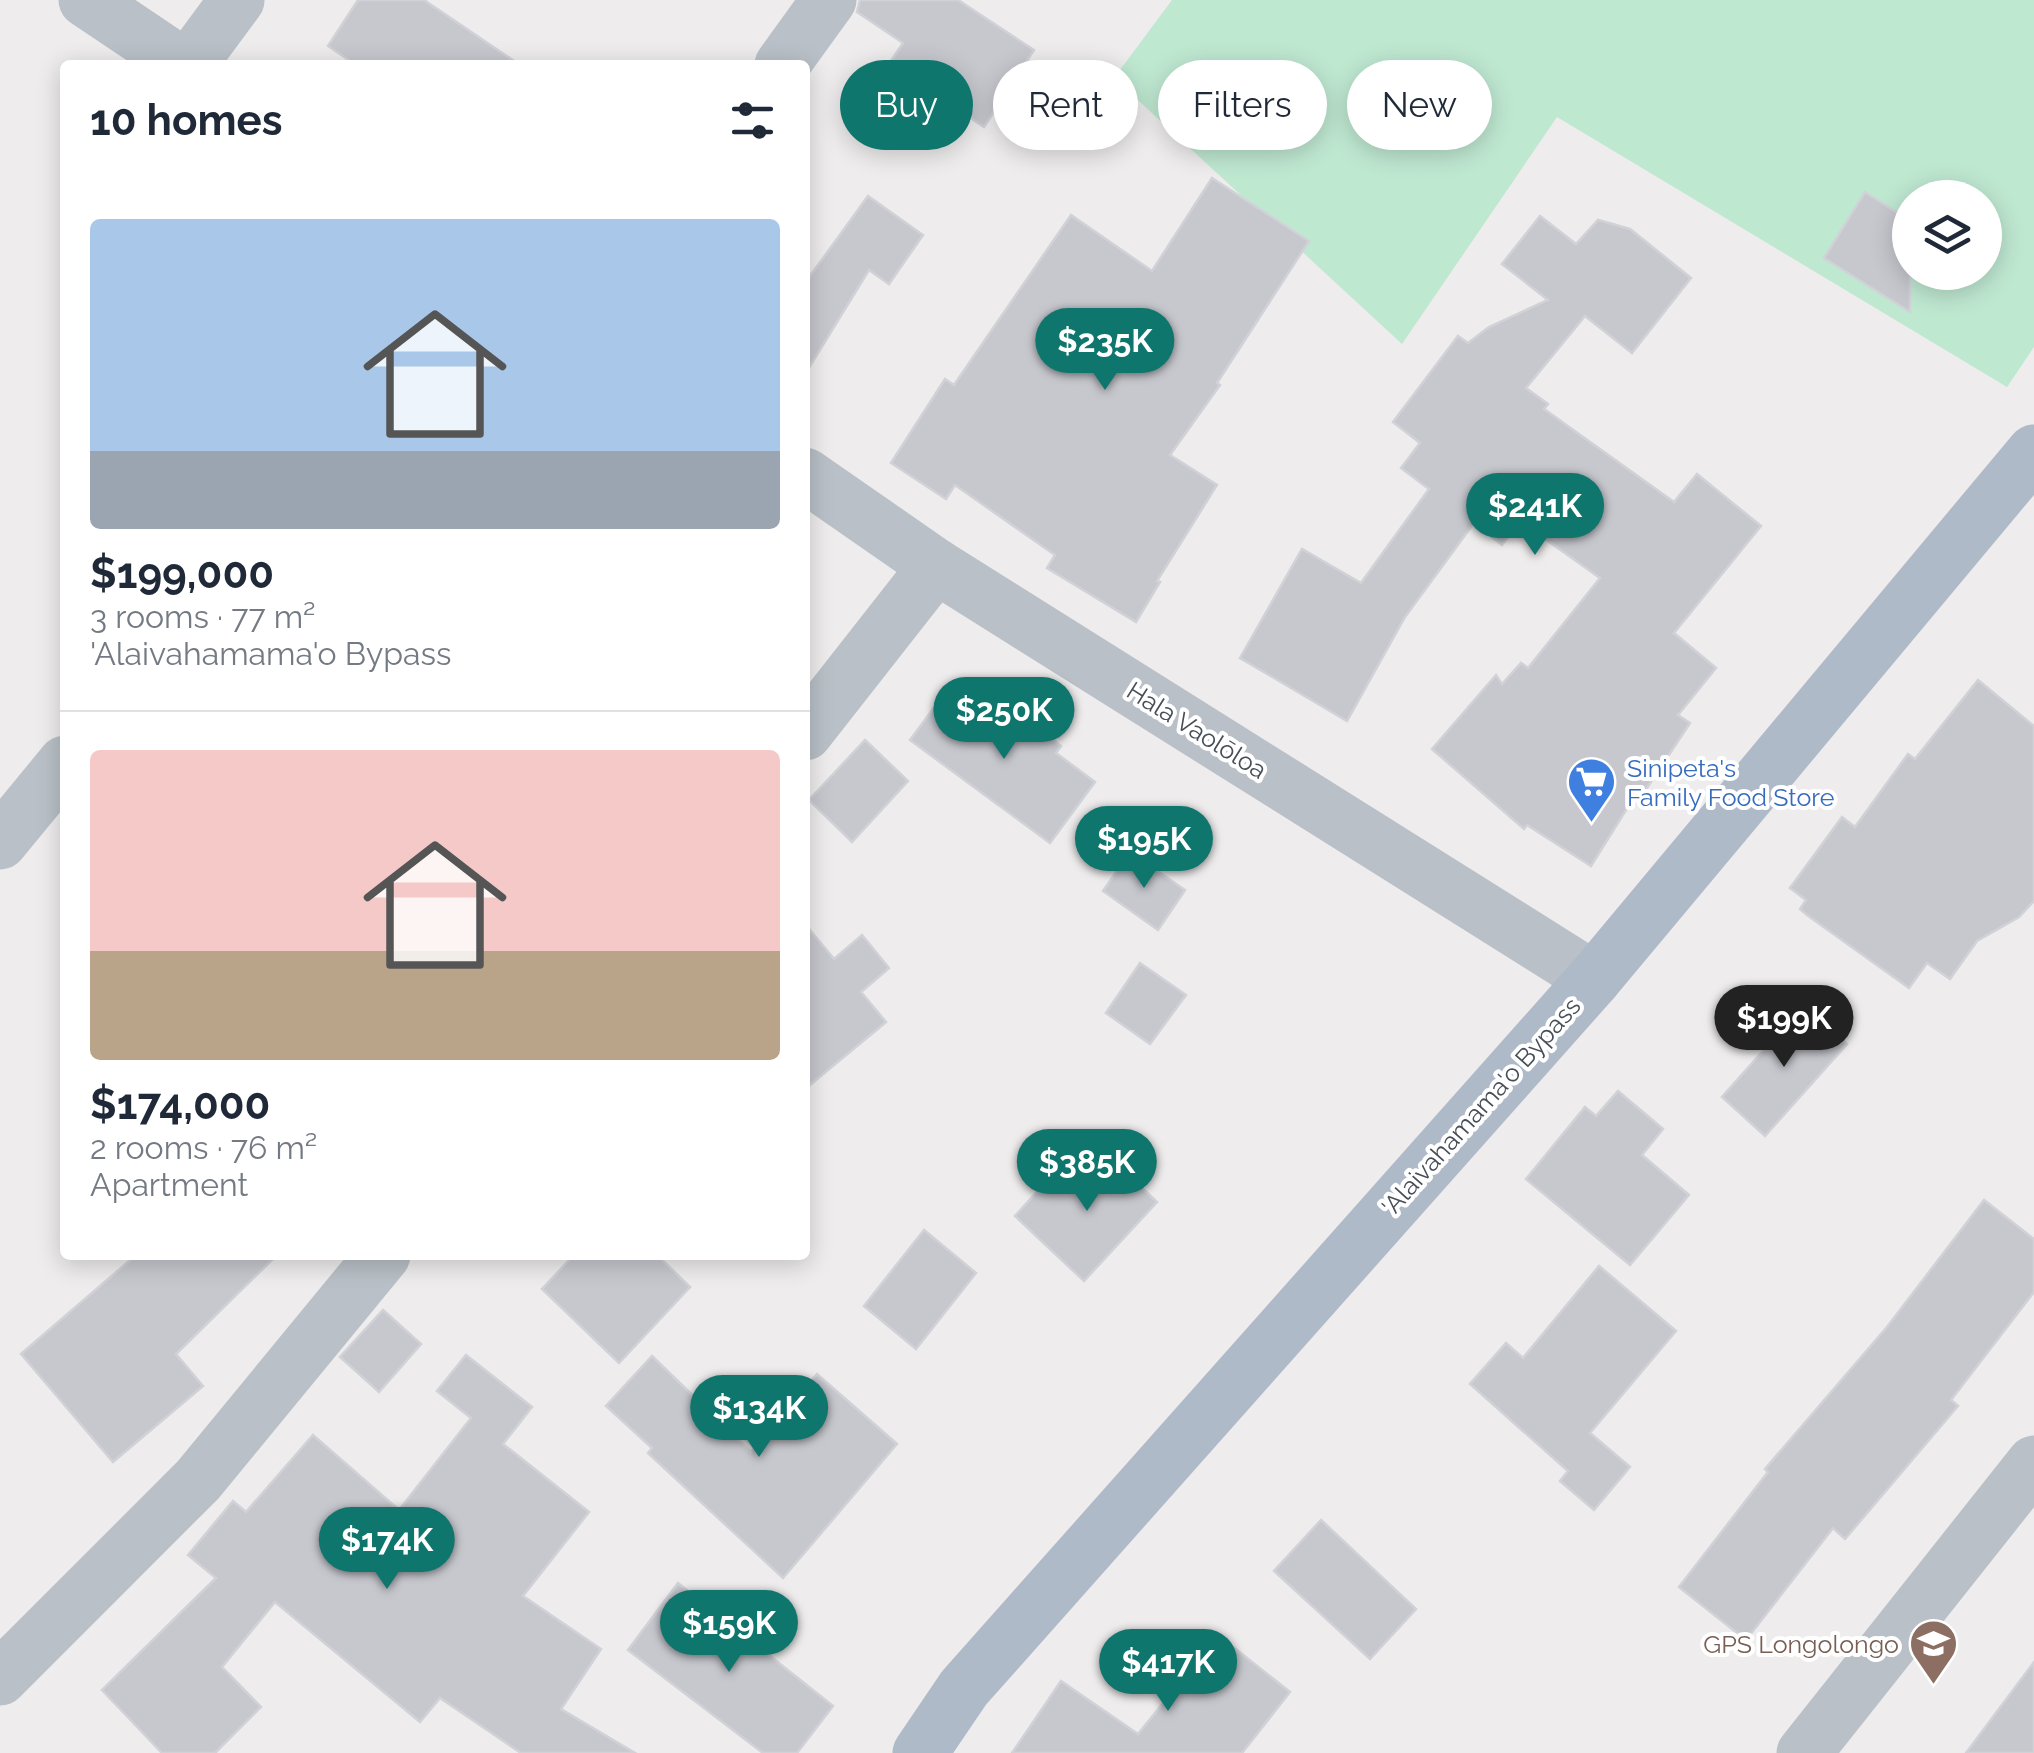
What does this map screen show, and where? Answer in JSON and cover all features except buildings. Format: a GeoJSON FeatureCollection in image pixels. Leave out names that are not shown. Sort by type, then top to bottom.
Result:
{"type":"FeatureCollection","features":[{"type":"Feature","properties":{"kind":"main road","name":"'Alaivahamama'o Bypass"},"geometry":{"type":"LineString","coordinates":[[920,1753],[964,1688],[1594,979],[2034,452]]}},
{"type":"Feature","properties":{"kind":"street"},"geometry":{"type":"LineString","coordinates":[[86,0],[178,60]]}},
{"type":"Feature","properties":{"kind":"street"},"geometry":{"type":"LineString","coordinates":[[190,60],[237,0]]}},
{"type":"Feature","properties":{"kind":"street"},"geometry":{"type":"LineString","coordinates":[[786,60],[829,0]]}},
{"type":"Feature","properties":{"kind":"street","name":"Hala Vaolōloa"},"geometry":{"type":"LineString","coordinates":[[810,479],[936,566],[1594,979]]}},
{"type":"Feature","properties":{"kind":"street"},"geometry":{"type":"LineString","coordinates":[[810,727],[936,566]]}},
{"type":"Feature","properties":{"kind":"street"},"geometry":{"type":"LineString","coordinates":[[0,842],[60,769]]}},
{"type":"Feature","properties":{"kind":"street"},"geometry":{"type":"LineString","coordinates":[[0,1678],[198,1480],[379,1260]]}},
{"type":"Feature","properties":{"kind":"street"},"geometry":{"type":"LineString","coordinates":[[1804,1753],[2034,1463]]}},
{"type":"Feature","properties":{"kind":"green space"},"geometry":{"type":"Polygon","coordinates":[[[1172,0],[2034,0],[2034,347],[2007,387],[1557,117],[1402,344],[1192,150],[1327,150],[1327,60],[1158,60],[1158,119],[1138,100],[1138,60],[1127,60],[1172,0]]]}},
{"type":"Feature","properties":{"kind":"place","name":"Sinipeta's Family Food Store"},"geometry":{"type":"Point","coordinates":[1592,824]}},
{"type":"Feature","properties":{"kind":"place","name":"GPS Longolongo"},"geometry":{"type":"Point","coordinates":[1934,1686]}}]}
